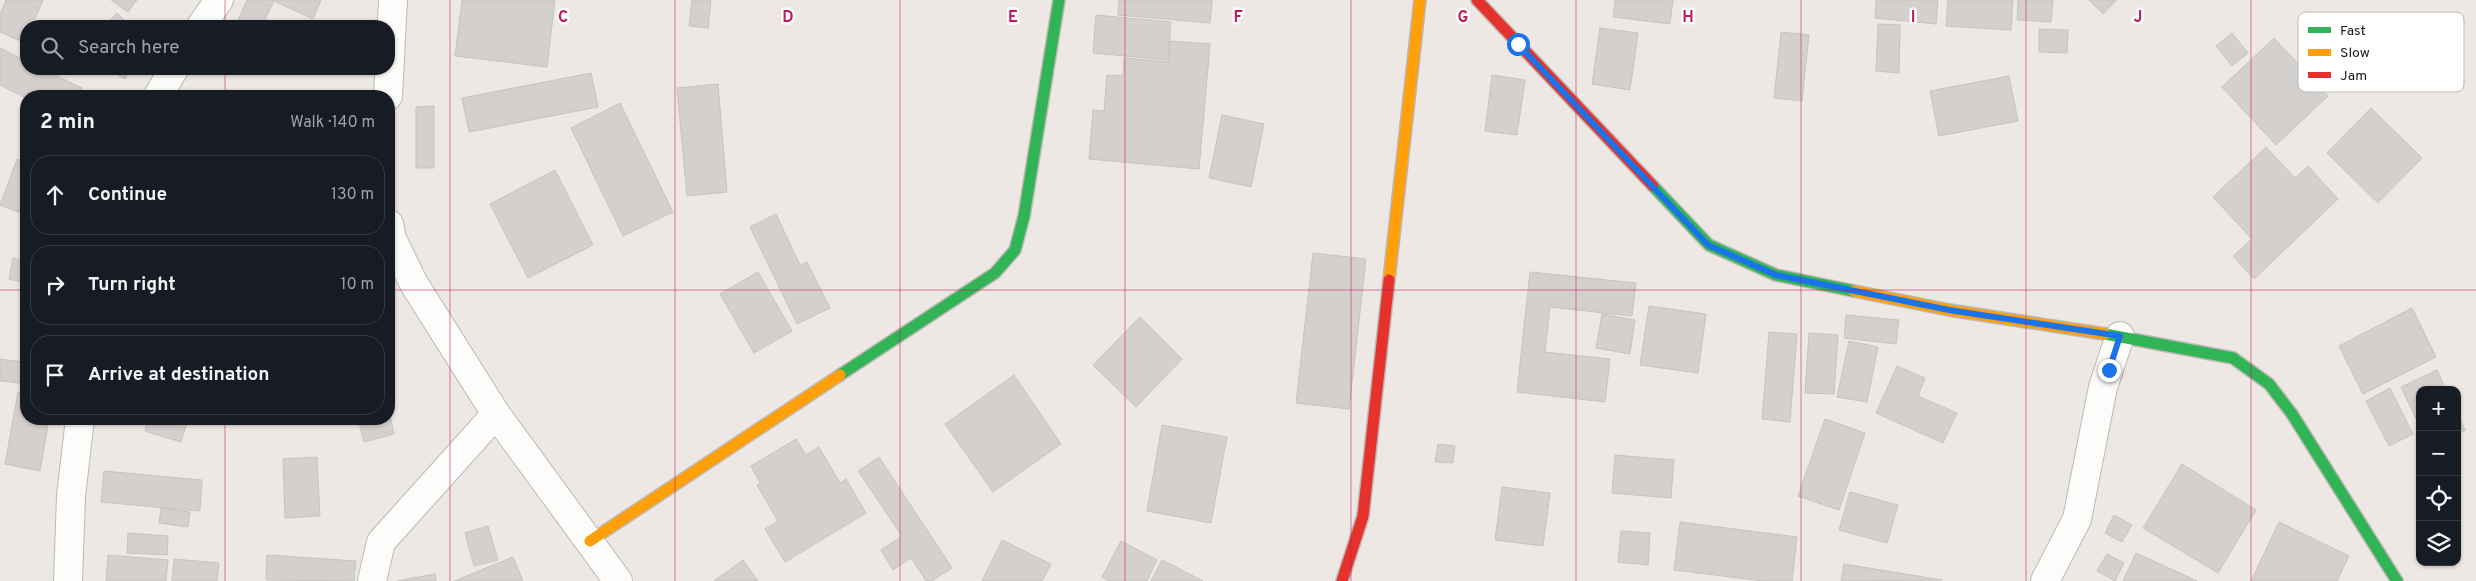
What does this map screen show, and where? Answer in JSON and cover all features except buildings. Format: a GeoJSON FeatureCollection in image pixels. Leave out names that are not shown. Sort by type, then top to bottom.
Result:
{"type":"FeatureCollection","features":[{"type":"Feature","properties":{"kind":"street"},"geometry":{"type":"LineString","coordinates":[[204,20],[219,0]]}},
{"type":"Feature","properties":{"kind":"street"},"geometry":{"type":"LineString","coordinates":[[393,20],[394,0]]}},
{"type":"Feature","properties":{"kind":"street"},"geometry":{"type":"LineString","coordinates":[[590,541],[995,273],[1015,250],[1024,216],[1059,0]]}},
{"type":"Feature","properties":{"kind":"street"},"geometry":{"type":"LineString","coordinates":[[1342,581],[1363,516],[1420,0]]}},
{"type":"Feature","properties":{"kind":"street"},"geometry":{"type":"LineString","coordinates":[[1478,0],[1708,245],[1776,275],[1949,310],[2120,336],[2233,358],[2269,384],[2292,414],[2397,581]]}},
{"type":"Feature","properties":{"kind":"street"},"geometry":{"type":"LineString","coordinates":[[162,90],[170,75]]}},
{"type":"Feature","properties":{"kind":"street"},"geometry":{"type":"LineString","coordinates":[[388,90],[389,75]]}},
{"type":"Feature","properties":{"kind":"street"},"geometry":{"type":"LineString","coordinates":[[395,245],[414,284],[496,414],[618,581]]}},
{"type":"Feature","properties":{"kind":"street"},"geometry":{"type":"LineString","coordinates":[[2045,581],[2077,519],[2103,387],[2120,336]]}},
{"type":"Feature","properties":{"kind":"street"},"geometry":{"type":"LineString","coordinates":[[372,581],[381,542],[496,414]]}},
{"type":"Feature","properties":{"kind":"street"},"geometry":{"type":"LineString","coordinates":[[68,581],[71,496],[79,425]]}},
{"type":"Feature","properties":{"kind":"traffic: fast"},"geometry":{"type":"LineString","coordinates":[[840,375],[995,273],[1015,250],[1024,216],[1059,0]]}},
{"type":"Feature","properties":{"kind":"traffic: fast"},"geometry":{"type":"LineString","coordinates":[[1653,186],[1709,245],[1776,275],[1854,291]]}},
{"type":"Feature","properties":{"kind":"traffic: fast"},"geometry":{"type":"LineString","coordinates":[[2105,334],[2233,358],[2269,384],[2292,414],[2397,581]]}},
{"type":"Feature","properties":{"kind":"traffic: slow"},"geometry":{"type":"LineString","coordinates":[[1389,280],[1420,0]]}},
{"type":"Feature","properties":{"kind":"traffic: slow"},"geometry":{"type":"LineString","coordinates":[[1854,291],[1949,310],[2105,334]]}},
{"type":"Feature","properties":{"kind":"traffic: slow"},"geometry":{"type":"LineString","coordinates":[[590,541],[840,375]]}},
{"type":"Feature","properties":{"kind":"traffic: jam"},"geometry":{"type":"LineString","coordinates":[[1477,0],[1653,186]]}},
{"type":"Feature","properties":{"kind":"traffic: jam"},"geometry":{"type":"LineString","coordinates":[[1342,581],[1363,516],[1389,280]]}},
{"type":"Feature","properties":{"kind":"route"},"geometry":{"type":"LineString","coordinates":[[1518,44],[1708,245],[1776,275],[1949,310],[2120,336],[2109,370]]}}]}
